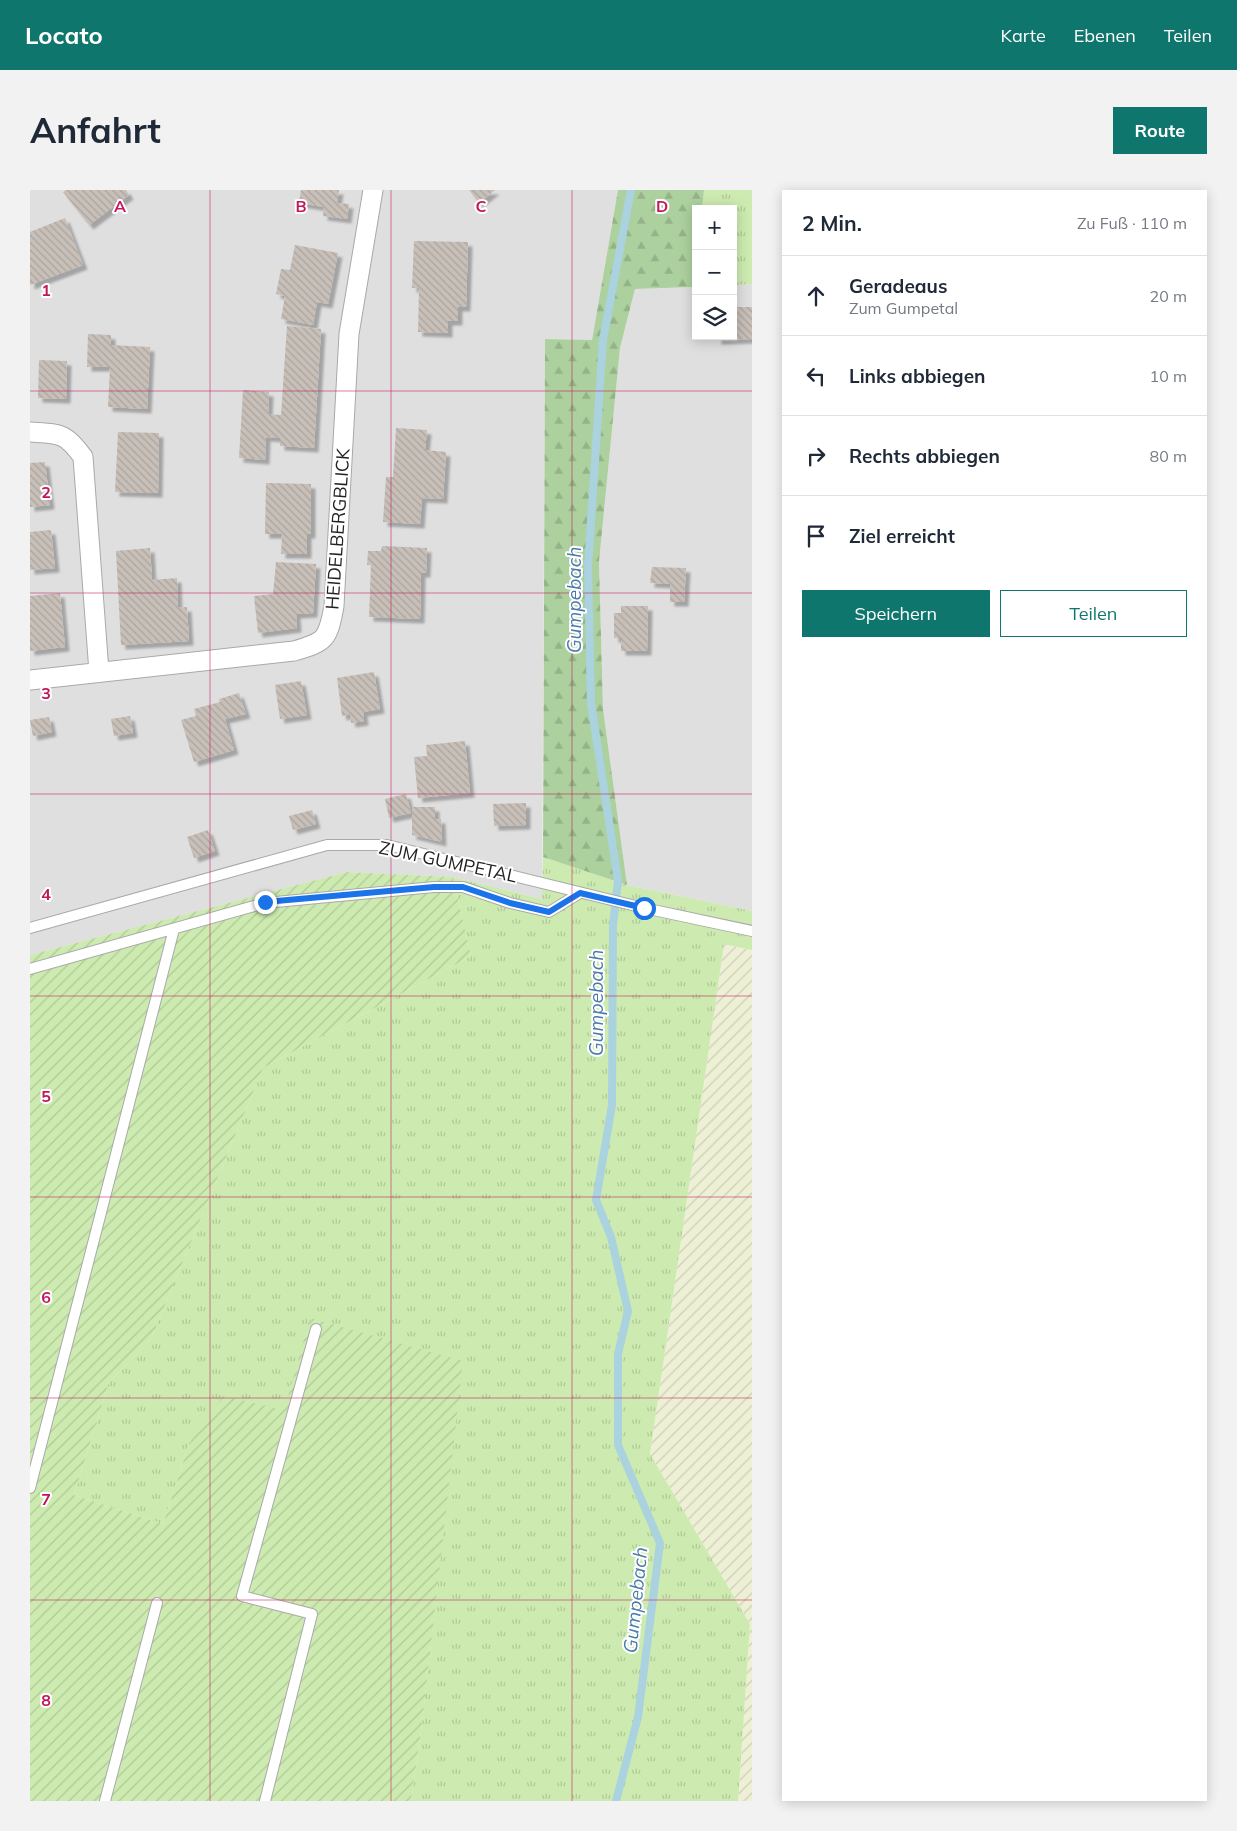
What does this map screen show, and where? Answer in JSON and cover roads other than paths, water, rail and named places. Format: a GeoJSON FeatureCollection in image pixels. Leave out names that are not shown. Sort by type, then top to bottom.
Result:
{"type":"FeatureCollection","features":[{"type":"Feature","properties":{"kind":"street","name":"HEIDELBERGBLICK"},"geometry":{"type":"LineString","coordinates":[[30,680],[294,651],[318,644],[330,628],[334,606],[349,334],[373,190]]}},
{"type":"Feature","properties":{"kind":"street"},"geometry":{"type":"LineString","coordinates":[[30,432],[52,433],[70,439],[83,457],[99,672]]}},
{"type":"Feature","properties":{"kind":"lane","name":"ZUM GUMPETAL"},"geometry":{"type":"LineString","coordinates":[[30,928],[327,845],[387,845],[583,894],[752,931]]}},
{"type":"Feature","properties":{"kind":"lane"},"geometry":{"type":"LineString","coordinates":[[30,969],[265,902],[434,887],[463,887],[510,903],[549,912],[583,894]]}},
{"type":"Feature","properties":{"kind":"lane"},"geometry":{"type":"LineString","coordinates":[[30,1488],[174,929]]}},
{"type":"Feature","properties":{"kind":"lane"},"geometry":{"type":"LineString","coordinates":[[264,1801],[312,1614],[242,1596],[316,1329]]}},
{"type":"Feature","properties":{"kind":"lane"},"geometry":{"type":"LineString","coordinates":[[105,1801],[157,1603]]}},
{"type":"Feature","properties":{"kind":"waterway","name":"Gumpebach"},"geometry":{"type":"LineString","coordinates":[[616,1801],[638,1717],[660,1543],[618,1445],[618,1354],[628,1311],[611,1237],[596,1200],[612,1105],[613,925],[618,881],[591,703],[588,567],[603,340],[631,190]]}}]}
